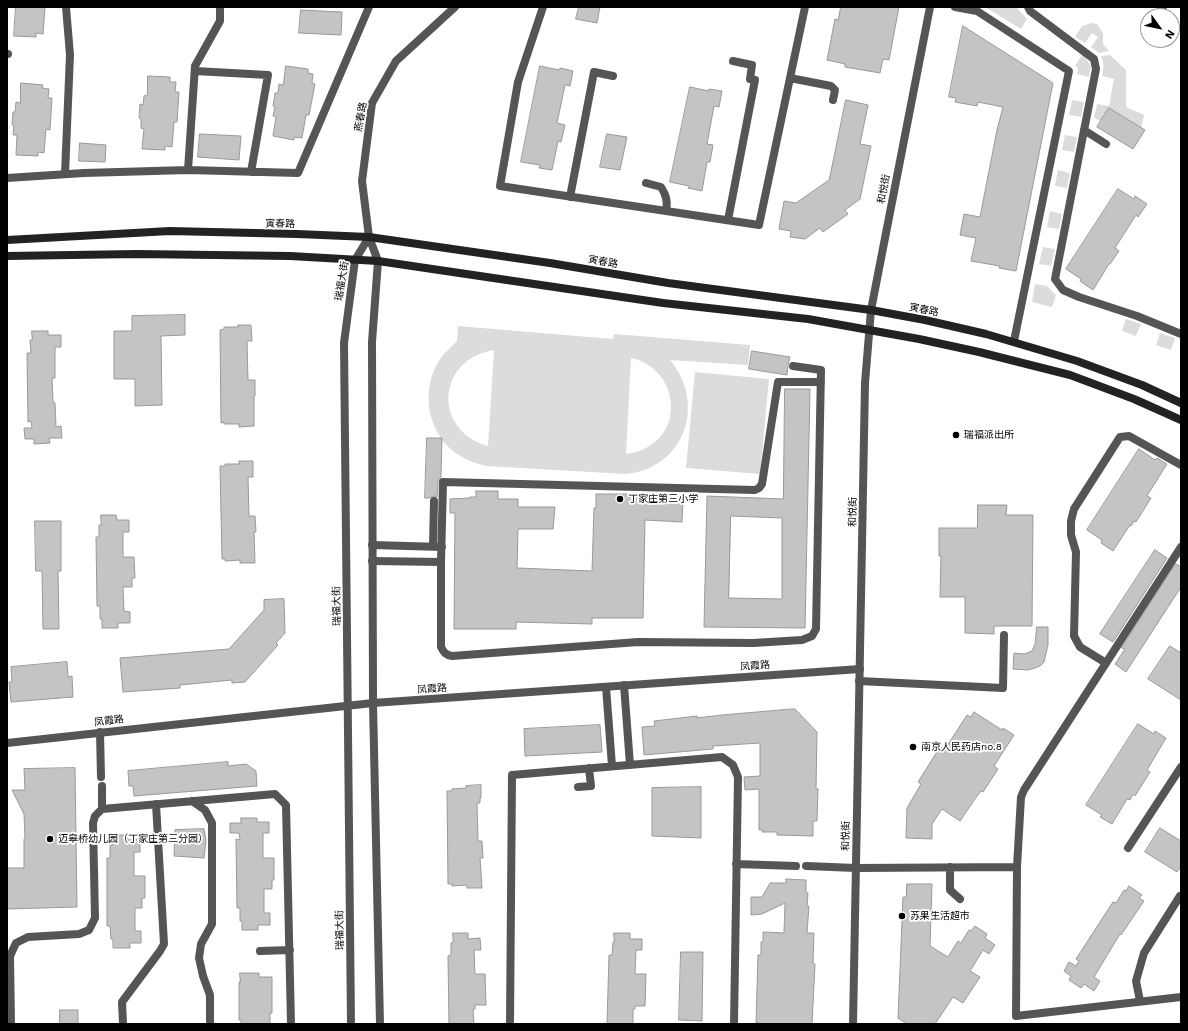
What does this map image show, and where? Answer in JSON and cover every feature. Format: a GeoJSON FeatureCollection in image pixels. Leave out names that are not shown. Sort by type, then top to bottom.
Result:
{"type":"FeatureCollection","features":[{"type":"Feature","properties":{"kind":"main road","name":"寅春路"},"geometry":{"type":"LineString","coordinates":[[7,240],[170,232],[369,237],[550,263],[668,283],[870,310],[970,330],[1077,361],[1142,385],[1181,403]]}},
{"type":"Feature","properties":{"kind":"main road"},"geometry":{"type":"LineString","coordinates":[[7,256],[137,254],[290,256],[378,261],[663,303],[808,320],[919,339],[980,352],[1070,375],[1134,399],[1181,420]]}},
{"type":"Feature","properties":{"kind":"street"},"geometry":{"type":"LineString","coordinates":[[65,174],[70,55],[66,7]]}},
{"type":"Feature","properties":{"kind":"street"},"geometry":{"type":"LineString","coordinates":[[188,170],[195,66],[220,21],[220,7]]}},
{"type":"Feature","properties":{"kind":"street"},"geometry":{"type":"LineString","coordinates":[[7,178],[65,174],[188,170],[298,173],[369,7]]}},
{"type":"Feature","properties":{"kind":"street","name":"燕春路"},"geometry":{"type":"LineString","coordinates":[[369,237],[362,181],[372,102],[396,62],[455,7]]}},
{"type":"Feature","properties":{"kind":"street"},"geometry":{"type":"LineString","coordinates":[[543,7],[518,82],[500,186],[759,225],[805,7]]}},
{"type":"Feature","properties":{"kind":"street","name":"和悦街"},"geometry":{"type":"LineString","coordinates":[[853,1024],[865,383],[870,310],[930,7]]}},
{"type":"Feature","properties":{"kind":"street"},"geometry":{"type":"LineString","coordinates":[[955,7],[977,11],[1069,71],[1014,342]]}},
{"type":"Feature","properties":{"kind":"street"},"geometry":{"type":"LineString","coordinates":[[1028,7],[1030,11],[1094,58],[1096,69],[1055,279],[1063,290],[1079,297],[1137,316],[1181,334]]}},
{"type":"Feature","properties":{"kind":"street"},"geometry":{"type":"LineString","coordinates":[[728,220],[754,80],[750,79],[752,65],[733,61]]}},
{"type":"Feature","properties":{"kind":"street"},"geometry":{"type":"LineString","coordinates":[[195,71],[268,74],[250,172]]}},
{"type":"Feature","properties":{"kind":"street"},"geometry":{"type":"LineString","coordinates":[[570,197],[594,72],[613,76]]}},
{"type":"Feature","properties":{"kind":"street"},"geometry":{"type":"LineString","coordinates":[[790,78],[831,86],[835,90],[833,100]]}},
{"type":"Feature","properties":{"kind":"street"},"geometry":{"type":"LineString","coordinates":[[1084,130],[1106,144]]}},
{"type":"Feature","properties":{"kind":"street"},"geometry":{"type":"LineString","coordinates":[[646,183],[661,187],[668,202],[666,211]]}},
{"type":"Feature","properties":{"kind":"street"},"geometry":{"type":"LineString","coordinates":[[369,237],[378,261],[372,342],[372,561],[373,703],[380,1024]]}},
{"type":"Feature","properties":{"kind":"street","name":"瑞福大街"},"geometry":{"type":"LineString","coordinates":[[351,1024],[344,343],[355,260],[369,237]]}},
{"type":"Feature","properties":{"kind":"street"},"geometry":{"type":"LineString","coordinates":[[434,501],[437,546],[441,562],[441,647],[443,652],[447,655],[452,656],[638,642],[753,643],[802,640],[812,636],[816,629],[821,370],[793,366]]}},
{"type":"Feature","properties":{"kind":"street"},"geometry":{"type":"LineString","coordinates":[[437,546],[443,482],[755,490],[762,484],[778,382],[821,382]]}},
{"type":"Feature","properties":{"kind":"street"},"geometry":{"type":"LineString","coordinates":[[1106,663],[1080,647],[1074,636],[1076,552],[1071,522],[1074,509],[1120,437],[1129,436],[1181,465]]}},
{"type":"Feature","properties":{"kind":"street"},"geometry":{"type":"LineString","coordinates":[[372,545],[437,546]]}},
{"type":"Feature","properties":{"kind":"street"},"geometry":{"type":"LineString","coordinates":[[1181,547],[1024,790],[1021,797],[1017,867],[1016,1016],[1181,997]]}},
{"type":"Feature","properties":{"kind":"street"},"geometry":{"type":"LineString","coordinates":[[372,561],[441,562]]}},
{"type":"Feature","properties":{"kind":"street"},"geometry":{"type":"LineString","coordinates":[[859,681],[1003,688],[1004,635]]}},
{"type":"Feature","properties":{"kind":"street","name":"凤霞路"},"geometry":{"type":"LineString","coordinates":[[7,743],[373,703],[860,669]]}},
{"type":"Feature","properties":{"kind":"street"},"geometry":{"type":"LineString","coordinates":[[624,686],[630,765]]}},
{"type":"Feature","properties":{"kind":"street"},"geometry":{"type":"LineString","coordinates":[[606,687],[612,766]]}},
{"type":"Feature","properties":{"kind":"street"},"geometry":{"type":"LineString","coordinates":[[100,732],[101,777]]}},
{"type":"Feature","properties":{"kind":"street"},"geometry":{"type":"LineString","coordinates":[[510,1024],[512,774],[722,757],[733,765],[738,777],[734,1024]]}},
{"type":"Feature","properties":{"kind":"street"},"geometry":{"type":"LineString","coordinates":[[1128,848],[1181,767]]}},
{"type":"Feature","properties":{"kind":"street"},"geometry":{"type":"LineString","coordinates":[[578,787],[591,786],[589,768]]}},
{"type":"Feature","properties":{"kind":"street"},"geometry":{"type":"LineString","coordinates":[[102,786],[102,809]]}},
{"type":"Feature","properties":{"kind":"street"},"geometry":{"type":"LineString","coordinates":[[11,1024],[9,956],[16,943],[28,937],[79,934],[89,930],[95,918],[93,823],[95,816],[102,809],[275,794],[286,804],[291,1024]]}},
{"type":"Feature","properties":{"kind":"street"},"geometry":{"type":"LineString","coordinates":[[192,801],[205,810],[212,823],[212,924],[200,944],[199,958],[203,976],[210,995],[210,1024]]}},
{"type":"Feature","properties":{"kind":"street"},"geometry":{"type":"LineString","coordinates":[[123,1024],[122,1002],[164,944],[156,804]]}},
{"type":"Feature","properties":{"kind":"street"},"geometry":{"type":"LineString","coordinates":[[736,864],[796,866]]}},
{"type":"Feature","properties":{"kind":"street"},"geometry":{"type":"LineString","coordinates":[[806,866],[856,868],[1017,867]]}},
{"type":"Feature","properties":{"kind":"street"},"geometry":{"type":"LineString","coordinates":[[950,867],[950,890],[960,899]]}},
{"type":"Feature","properties":{"kind":"street"},"geometry":{"type":"LineString","coordinates":[[1140,1001],[1136,981],[1144,953],[1180,896]]}},
{"type":"Feature","properties":{"kind":"street"},"geometry":{"type":"LineString","coordinates":[[260,951],[290,950]]}},
{"type":"Feature","properties":{"kind":"shaded area"},"geometry":{"type":"Polygon","coordinates":[[[985,7],[1016,7],[1027,19],[1021,29],[985,7]]]}},
{"type":"Feature","properties":{"kind":"shaded area"},"geometry":{"type":"Polygon","coordinates":[[[1092,23],[1097,24],[1103,33],[1103,44],[1109,51],[1099,53],[1091,47],[1098,37],[1092,33],[1085,43],[1075,37],[1082,26],[1092,23]]]}},
{"type":"Feature","properties":{"kind":"shaded area"},"geometry":{"type":"Polygon","coordinates":[[[1082,55],[1091,66],[1089,77],[1077,74],[1078,68],[1075,66],[1082,55]]]}},
{"type":"Feature","properties":{"kind":"shaded area"},"geometry":{"type":"Polygon","coordinates":[[[1110,55],[1126,70],[1126,107],[1144,115],[1141,128],[1109,108],[1101,121],[1094,118],[1097,104],[1109,106],[1114,79],[1102,76],[1103,61],[1101,56],[1110,55]]]}},
{"type":"Feature","properties":{"kind":"shaded area"},"geometry":{"type":"Polygon","coordinates":[[[1072,100],[1084,102],[1081,117],[1069,115],[1072,100]]]}},
{"type":"Feature","properties":{"kind":"shaded area"},"geometry":{"type":"Polygon","coordinates":[[[1065,135],[1077,137],[1074,152],[1062,150],[1065,135]]]}},
{"type":"Feature","properties":{"kind":"shaded area"},"geometry":{"type":"Polygon","coordinates":[[[1058,170],[1070,173],[1067,188],[1055,186],[1058,170]]]}},
{"type":"Feature","properties":{"kind":"shaded area"},"geometry":{"type":"Polygon","coordinates":[[[1050,211],[1062,214],[1059,229],[1047,227],[1050,211]]]}},
{"type":"Feature","properties":{"kind":"shaded area"},"geometry":{"type":"Polygon","coordinates":[[[1043,247],[1055,249],[1051,266],[1039,264],[1043,247]]]}},
{"type":"Feature","properties":{"kind":"shaded area"},"geometry":{"type":"Polygon","coordinates":[[[1035,284],[1047,286],[1056,295],[1052,307],[1032,302],[1035,284]]]}},
{"type":"Feature","properties":{"kind":"shaded area"},"geometry":{"type":"Polygon","coordinates":[[[1126,319],[1141,324],[1136,336],[1122,331],[1126,319]]]}},
{"type":"Feature","properties":{"kind":"shaded area"},"geometry":{"type":"Polygon","coordinates":[[[458,326],[613,339],[614,334],[750,345],[748,365],[670,360],[679,374],[685,389],[688,405],[687,420],[682,435],[675,448],[663,459],[649,468],[625,474],[486,466],[477,464],[453,451],[444,442],[432,420],[429,408],[429,395],[430,383],[434,370],[442,356],[457,341],[458,326]],[[494,350],[475,356],[461,367],[452,380],[449,395],[450,411],[457,426],[470,438],[488,446],[494,350]],[[631,358],[626,454],[642,450],[658,440],[666,428],[671,414],[670,399],[666,385],[658,373],[646,364],[631,358]]]}},
{"type":"Feature","properties":{"kind":"shaded area"},"geometry":{"type":"Polygon","coordinates":[[[1160,333],[1175,338],[1171,350],[1156,345],[1160,333]]]}},
{"type":"Feature","properties":{"kind":"shaded area"},"geometry":{"type":"Polygon","coordinates":[[[695,372],[769,379],[760,474],[686,468],[695,372]]]}},
{"type":"Feature","properties":{"kind":"building"},"geometry":{"type":"Polygon","coordinates":[[[16,7],[45,7],[43,34],[36,33],[36,37],[14,36],[16,7]]]}},
{"type":"Feature","properties":{"kind":"building"},"geometry":{"type":"Polygon","coordinates":[[[579,7],[600,7],[597,23],[576,19],[579,7]]]}},
{"type":"Feature","properties":{"kind":"building"},"geometry":{"type":"Polygon","coordinates":[[[841,7],[899,7],[889,60],[883,59],[880,73],[845,67],[845,64],[827,60],[835,19],[838,20],[841,7]]]}},
{"type":"Feature","properties":{"kind":"building"},"geometry":{"type":"Polygon","coordinates":[[[301,10],[342,12],[341,35],[299,33],[301,10]]]}},
{"type":"Feature","properties":{"kind":"building"},"geometry":{"type":"Polygon","coordinates":[[[963,26],[1053,83],[1016,271],[999,268],[1000,266],[971,261],[976,238],[960,235],[964,214],[980,217],[1003,107],[978,102],[977,106],[955,102],[956,98],[949,97],[963,26]]]}},
{"type":"Feature","properties":{"kind":"building"},"geometry":{"type":"Polygon","coordinates":[[[286,66],[308,69],[308,73],[313,74],[312,83],[315,84],[309,115],[306,115],[302,138],[294,137],[294,140],[273,136],[276,117],[273,116],[275,107],[273,106],[275,93],[278,93],[279,84],[283,85],[286,66]]]}},
{"type":"Feature","properties":{"kind":"building"},"geometry":{"type":"Polygon","coordinates":[[[540,66],[573,71],[570,86],[565,85],[557,123],[565,125],[561,142],[558,141],[552,170],[539,168],[540,165],[521,162],[540,66]]]}},
{"type":"Feature","properties":{"kind":"building"},"geometry":{"type":"Polygon","coordinates":[[[148,76],[170,77],[170,82],[176,82],[175,92],[179,92],[177,122],[174,122],[172,147],[165,146],[165,150],[142,149],[144,129],[141,128],[141,119],[139,118],[140,104],[143,105],[144,96],[147,95],[148,76]]]}},
{"type":"Feature","properties":{"kind":"building"},"geometry":{"type":"Polygon","coordinates":[[[21,83],[43,85],[42,88],[49,89],[48,98],[52,98],[50,130],[46,129],[44,153],[38,152],[38,156],[16,155],[17,135],[13,135],[14,126],[12,125],[13,112],[15,112],[16,102],[20,103],[21,83]]]}},
{"type":"Feature","properties":{"kind":"building"},"geometry":{"type":"Polygon","coordinates":[[[690,87],[709,91],[709,89],[722,91],[719,107],[714,106],[707,144],[713,145],[710,162],[707,162],[702,191],[688,188],[689,186],[670,182],[690,87]]]}},
{"type":"Feature","properties":{"kind":"building"},"geometry":{"type":"Polygon","coordinates":[[[846,100],[868,105],[860,144],[871,146],[860,199],[845,210],[848,214],[823,232],[820,228],[805,239],[790,237],[791,231],[779,229],[784,201],[796,203],[829,180],[846,100]]]}},
{"type":"Feature","properties":{"kind":"building"},"geometry":{"type":"Polygon","coordinates":[[[1109,108],[1145,130],[1133,149],[1097,127],[1109,108]]]}},
{"type":"Feature","properties":{"kind":"building"},"geometry":{"type":"Polygon","coordinates":[[[200,134],[241,136],[239,160],[198,157],[200,134]]]}},
{"type":"Feature","properties":{"kind":"building"},"geometry":{"type":"Polygon","coordinates":[[[607,134],[627,137],[620,170],[600,167],[607,134]]]}},
{"type":"Feature","properties":{"kind":"building"},"geometry":{"type":"Polygon","coordinates":[[[80,143],[106,145],[105,162],[79,161],[80,143]]]}},
{"type":"Feature","properties":{"kind":"building"},"geometry":{"type":"Polygon","coordinates":[[[1118,189],[1134,199],[1135,196],[1147,204],[1138,217],[1136,215],[1115,248],[1119,251],[1093,290],[1080,281],[1081,279],[1066,269],[1118,189]]]}},
{"type":"Feature","properties":{"kind":"building"},"geometry":{"type":"Polygon","coordinates":[[[185,315],[185,335],[161,336],[162,405],[135,406],[135,379],[114,379],[114,331],[132,331],[132,316],[185,315]]]}},
{"type":"Feature","properties":{"kind":"building"},"geometry":{"type":"Polygon","coordinates":[[[238,325],[251,325],[252,341],[247,341],[248,380],[255,380],[254,426],[239,427],[239,424],[221,423],[220,330],[224,329],[224,327],[238,327],[238,325]]]}},
{"type":"Feature","properties":{"kind":"building"},"geometry":{"type":"Polygon","coordinates":[[[32,331],[48,331],[48,335],[61,335],[61,347],[55,347],[55,378],[52,378],[56,427],[61,426],[62,438],[49,438],[50,443],[34,444],[34,439],[25,439],[24,428],[32,428],[31,421],[28,422],[27,353],[31,353],[30,340],[32,340],[32,331]]]}},
{"type":"Feature","properties":{"kind":"building"},"geometry":{"type":"Polygon","coordinates":[[[752,351],[790,357],[787,375],[749,369],[752,351]]]}},
{"type":"Feature","properties":{"kind":"building"},"geometry":{"type":"Polygon","coordinates":[[[785,389],[810,389],[805,628],[704,627],[707,496],[783,499],[785,389]],[[731,516],[729,598],[782,599],[782,518],[731,516]]]}},
{"type":"Feature","properties":{"kind":"building"},"geometry":{"type":"Polygon","coordinates":[[[427,438],[442,438],[441,477],[438,481],[437,497],[434,496],[425,498],[427,438]]]}},
{"type":"Feature","properties":{"kind":"building"},"geometry":{"type":"Polygon","coordinates":[[[1139,449],[1155,460],[1157,458],[1167,464],[1147,496],[1151,498],[1136,522],[1134,521],[1131,526],[1130,525],[1113,551],[1101,543],[1102,540],[1087,530],[1139,449]]]}},
{"type":"Feature","properties":{"kind":"building"},"geometry":{"type":"Polygon","coordinates":[[[239,461],[253,461],[253,477],[248,477],[249,516],[255,516],[255,563],[240,563],[240,560],[225,561],[225,559],[222,559],[220,466],[225,466],[225,464],[239,464],[239,461]]]}},
{"type":"Feature","properties":{"kind":"building"},"geometry":{"type":"Polygon","coordinates":[[[476,491],[498,491],[498,499],[518,499],[518,507],[555,507],[553,529],[518,529],[517,568],[592,571],[594,508],[596,508],[596,494],[645,494],[646,496],[683,497],[682,522],[645,520],[643,618],[592,618],[592,624],[516,622],[516,629],[454,629],[455,513],[450,513],[450,499],[476,497],[476,491]]]}},
{"type":"Feature","properties":{"kind":"building"},"geometry":{"type":"Polygon","coordinates":[[[978,505],[1007,505],[1006,515],[1033,515],[1032,626],[994,626],[994,634],[965,633],[965,597],[940,597],[941,556],[939,556],[939,528],[977,528],[978,505]]]}},
{"type":"Feature","properties":{"kind":"building"},"geometry":{"type":"Polygon","coordinates":[[[101,515],[116,515],[117,520],[129,520],[129,532],[123,532],[123,557],[134,557],[135,578],[132,578],[132,587],[123,587],[124,611],[130,612],[130,623],[118,623],[118,628],[102,628],[100,606],[97,606],[96,537],[99,537],[101,515]]]}},
{"type":"Feature","properties":{"kind":"building"},"geometry":{"type":"Polygon","coordinates":[[[35,521],[61,521],[61,571],[58,571],[59,629],[43,629],[42,571],[36,571],[35,521]]]}},
{"type":"Feature","properties":{"kind":"building"},"geometry":{"type":"Polygon","coordinates":[[[1155,550],[1167,558],[1113,642],[1100,634],[1155,550]]]}},
{"type":"Feature","properties":{"kind":"building"},"geometry":{"type":"Polygon","coordinates":[[[1176,564],[1181,567],[1181,587],[1126,672],[1115,664],[1125,649],[1122,648],[1176,564]]]}},
{"type":"Feature","properties":{"kind":"building"},"geometry":{"type":"Polygon","coordinates":[[[284,599],[285,633],[276,643],[278,645],[245,682],[232,683],[232,680],[180,685],[180,688],[123,692],[120,658],[229,649],[264,610],[264,600],[284,599]]]}},
{"type":"Feature","properties":{"kind":"building"},"geometry":{"type":"Polygon","coordinates":[[[1037,627],[1048,627],[1048,645],[1044,662],[1040,666],[1028,670],[1013,669],[1014,653],[1024,654],[1032,651],[1035,644],[1037,627]]]}},
{"type":"Feature","properties":{"kind":"building"},"geometry":{"type":"Polygon","coordinates":[[[1170,646],[1181,653],[1181,700],[1148,679],[1170,646]]]}},
{"type":"Feature","properties":{"kind":"building"},"geometry":{"type":"Polygon","coordinates":[[[67,662],[68,677],[72,676],[73,697],[11,702],[9,682],[12,682],[11,667],[67,662]]]}},
{"type":"Feature","properties":{"kind":"building"},"geometry":{"type":"Polygon","coordinates":[[[795,709],[817,732],[817,821],[813,821],[813,836],[777,835],[777,832],[762,832],[763,830],[759,830],[759,789],[745,790],[744,777],[760,776],[760,743],[713,746],[713,749],[644,755],[642,727],[655,726],[654,721],[697,716],[697,718],[795,709]]]}},
{"type":"Feature","properties":{"kind":"building"},"geometry":{"type":"Polygon","coordinates":[[[974,712],[1002,730],[1003,728],[1014,735],[994,766],[998,769],[983,792],[981,791],[977,796],[960,821],[942,809],[932,824],[932,839],[906,838],[907,808],[921,784],[918,782],[940,747],[945,749],[967,715],[971,717],[974,712]]]}},
{"type":"Feature","properties":{"kind":"building"},"geometry":{"type":"Polygon","coordinates":[[[1138,724],[1154,734],[1155,731],[1166,738],[1147,770],[1150,772],[1135,796],[1133,794],[1130,800],[1127,799],[1112,824],[1100,817],[1102,815],[1086,805],[1138,724]]]}},
{"type":"Feature","properties":{"kind":"building"},"geometry":{"type":"Polygon","coordinates":[[[600,725],[602,752],[525,756],[524,729],[600,725]]]}},
{"type":"Feature","properties":{"kind":"building"},"geometry":{"type":"Polygon","coordinates":[[[228,762],[228,766],[246,764],[256,771],[257,786],[134,796],[133,786],[129,786],[128,771],[228,762]]]}},
{"type":"Feature","properties":{"kind":"building","name":"迈皋桥幼儿园（丁家庄第三分园）"},"geometry":{"type":"Polygon","coordinates":[[[75,768],[77,907],[7,909],[7,868],[24,868],[24,814],[12,790],[25,790],[24,769],[75,768]]]}},
{"type":"Feature","properties":{"kind":"building"},"geometry":{"type":"Polygon","coordinates":[[[481,785],[480,803],[477,803],[478,841],[482,841],[483,858],[480,858],[482,888],[467,888],[467,885],[452,886],[452,884],[448,884],[447,791],[466,788],[466,786],[481,785]]]}},
{"type":"Feature","properties":{"kind":"building"},"geometry":{"type":"Polygon","coordinates":[[[701,787],[701,838],[652,836],[652,788],[701,787]]]}},
{"type":"Feature","properties":{"kind":"building"},"geometry":{"type":"Polygon","coordinates":[[[241,818],[257,818],[257,822],[269,822],[269,833],[263,833],[263,858],[274,858],[274,880],[272,880],[272,889],[264,889],[264,913],[270,913],[270,925],[258,925],[258,930],[242,930],[240,908],[237,908],[236,839],[240,840],[239,833],[230,833],[230,823],[241,823],[241,818]]]}},
{"type":"Feature","properties":{"kind":"building"},"geometry":{"type":"Polygon","coordinates":[[[1160,828],[1181,841],[1181,866],[1177,872],[1145,852],[1160,828]]]}},
{"type":"Feature","properties":{"kind":"building"},"geometry":{"type":"Polygon","coordinates":[[[204,829],[206,841],[204,858],[174,856],[175,830],[204,829]]]}},
{"type":"Feature","properties":{"kind":"building"},"geometry":{"type":"Polygon","coordinates":[[[112,835],[127,835],[128,840],[140,839],[140,852],[134,852],[134,876],[145,876],[145,898],[142,898],[142,908],[135,908],[135,931],[141,931],[141,943],[130,943],[130,948],[113,948],[113,939],[111,939],[110,926],[107,926],[107,858],[110,858],[112,835]]]}},
{"type":"Feature","properties":{"kind":"building"},"geometry":{"type":"Polygon","coordinates":[[[786,879],[806,880],[806,893],[808,893],[807,906],[809,906],[807,933],[814,933],[813,963],[815,964],[812,1024],[759,1024],[756,1023],[758,955],[761,955],[763,932],[784,933],[785,903],[762,914],[751,915],[751,897],[762,897],[770,883],[786,883],[786,879]]]}},
{"type":"Feature","properties":{"kind":"building"},"geometry":{"type":"Polygon","coordinates":[[[907,884],[932,884],[930,946],[948,957],[958,941],[961,943],[969,930],[971,931],[975,926],[987,934],[985,938],[995,945],[989,954],[983,950],[970,971],[980,977],[963,1003],[953,997],[935,1024],[907,1024],[898,1018],[903,897],[906,897],[907,884]]]}},
{"type":"Feature","properties":{"kind":"building"},"geometry":{"type":"Polygon","coordinates":[[[1129,886],[1142,895],[1139,898],[1144,901],[1121,935],[1120,934],[1094,977],[1100,981],[1094,991],[1084,984],[1081,988],[1069,980],[1071,976],[1064,971],[1069,962],[1076,966],[1079,961],[1076,959],[1113,902],[1116,903],[1124,890],[1126,891],[1129,886]]]}},
{"type":"Feature","properties":{"kind":"building"},"geometry":{"type":"Polygon","coordinates":[[[453,933],[468,933],[468,939],[480,938],[481,950],[474,950],[475,974],[485,974],[486,1005],[475,1005],[475,1009],[473,1009],[474,1024],[449,1024],[448,956],[451,955],[453,933]]]}},
{"type":"Feature","properties":{"kind":"building"},"geometry":{"type":"Polygon","coordinates":[[[614,933],[630,933],[630,939],[642,939],[642,950],[636,950],[635,974],[646,974],[645,1006],[635,1006],[635,1009],[633,1009],[633,1024],[607,1024],[609,955],[612,955],[614,933]]]}},
{"type":"Feature","properties":{"kind":"building"},"geometry":{"type":"Polygon","coordinates":[[[681,952],[703,952],[702,1021],[679,1020],[681,952]]]}},
{"type":"Feature","properties":{"kind":"building"},"geometry":{"type":"Polygon","coordinates":[[[240,973],[259,973],[259,977],[272,977],[272,1013],[270,1013],[270,1024],[241,1024],[241,1020],[239,1020],[240,973]]]}},
{"type":"Feature","properties":{"kind":"building"},"geometry":{"type":"Polygon","coordinates":[[[60,1010],[78,1010],[78,1024],[60,1024],[60,1010]]]}},
{"type":"Feature","properties":{"kind":"place","name":"瑞福派出所"},"geometry":{"type":"Point","coordinates":[956,435]}},
{"type":"Feature","properties":{"kind":"place","name":"丁家庄第三小学"},"geometry":{"type":"Point","coordinates":[620,499]}},
{"type":"Feature","properties":{"kind":"place","name":"南京人民药店no.8"},"geometry":{"type":"Point","coordinates":[913,747]}},
{"type":"Feature","properties":{"kind":"place","name":"迈皋桥幼儿园（丁家庄第三分园）"},"geometry":{"type":"Point","coordinates":[50,839]}},
{"type":"Feature","properties":{"kind":"place","name":"苏果生活超市"},"geometry":{"type":"Point","coordinates":[902,916]}}]}
